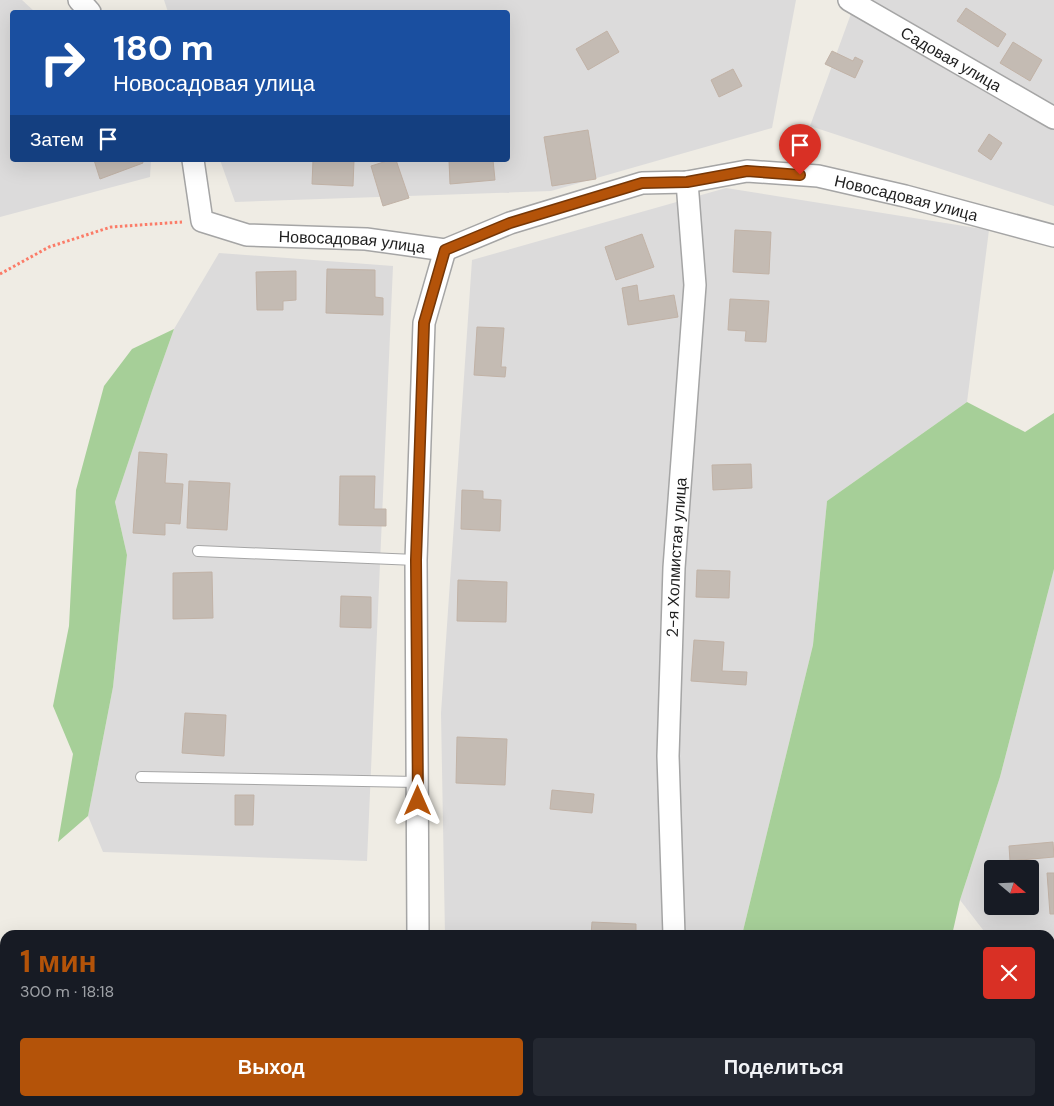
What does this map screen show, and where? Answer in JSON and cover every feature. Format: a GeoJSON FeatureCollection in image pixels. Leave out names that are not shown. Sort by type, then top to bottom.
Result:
{"type":"FeatureCollection","features":[{"type":"Feature","properties":{"kind":"street"},"geometry":{"type":"LineString","coordinates":[[78,0],[88,10]]}},
{"type":"Feature","properties":{"kind":"street","name":"Садовая улица"},"geometry":{"type":"LineString","coordinates":[[849,0],[1054,118]]}},
{"type":"Feature","properties":{"kind":"street"},"geometry":{"type":"LineString","coordinates":[[193,162],[202,221]]}},
{"type":"Feature","properties":{"kind":"street","name":"Новосадовая улица"},"geometry":{"type":"LineString","coordinates":[[202,221],[248,235],[366,239],[445,250],[510,223],[642,183],[687,182],[747,171],[818,176],[905,196],[1054,236]]}},
{"type":"Feature","properties":{"kind":"street","name":"2-я Холмистая улица"},"geometry":{"type":"LineString","coordinates":[[674,930],[668,756],[674,568],[695,285],[687,182]]}},
{"type":"Feature","properties":{"kind":"street"},"geometry":{"type":"LineString","coordinates":[[418,930],[416,560],[424,323],[445,250]]}},
{"type":"Feature","properties":{"kind":"lane"},"geometry":{"type":"LineString","coordinates":[[198,550],[416,560]]}},
{"type":"Feature","properties":{"kind":"lane"},"geometry":{"type":"LineString","coordinates":[[141,777],[417,782]]}},
{"type":"Feature","properties":{"kind":"path"},"geometry":{"type":"LineString","coordinates":[[0,274],[49,247],[111,226],[202,221]]}},
{"type":"Feature","properties":{"kind":"shaded area"},"geometry":{"type":"Polygon","coordinates":[[[0,0],[22,0],[33,10],[10,10],[10,162],[151,162],[150,177],[0,217],[0,0]]]}},
{"type":"Feature","properties":{"kind":"shaded area"},"geometry":{"type":"Polygon","coordinates":[[[164,0],[796,0],[772,128],[551,191],[235,202],[221,162],[510,162],[510,10],[167,10],[164,0]]]}},
{"type":"Feature","properties":{"kind":"shaded area"},"geometry":{"type":"Polygon","coordinates":[[[856,0],[1054,0],[1054,206],[810,126],[856,0]]]}},
{"type":"Feature","properties":{"kind":"shaded area"},"geometry":{"type":"Polygon","coordinates":[[[726,188],[989,230],[967,402],[827,501],[813,645],[743,930],[445,930],[441,713],[472,260],[726,188]]]}},
{"type":"Feature","properties":{"kind":"shaded area"},"geometry":{"type":"Polygon","coordinates":[[[219,253],[393,266],[367,861],[103,852],[88,816],[113,687],[127,555],[115,502],[174,329],[219,253]]]}},
{"type":"Feature","properties":{"kind":"shaded area"},"geometry":{"type":"Polygon","coordinates":[[[1054,569],[1054,930],[983,930],[960,900],[1000,777],[1054,569]]]}},
{"type":"Feature","properties":{"kind":"green space"},"geometry":{"type":"Polygon","coordinates":[[[174,329],[115,502],[127,555],[113,687],[88,816],[58,842],[73,754],[53,706],[69,626],[76,490],[104,386],[132,349],[174,329]]]}},
{"type":"Feature","properties":{"kind":"green space"},"geometry":{"type":"Polygon","coordinates":[[[967,402],[1025,432],[1054,413],[1054,569],[1000,777],[960,900],[953,930],[743,930],[813,645],[827,501],[967,402]]]}},
{"type":"Feature","properties":{"kind":"building"},"geometry":{"type":"Polygon","coordinates":[[[966,8],[1006,34],[998,47],[957,21],[966,8]]]}},
{"type":"Feature","properties":{"kind":"building"},"geometry":{"type":"Polygon","coordinates":[[[607,31],[619,52],[588,70],[576,49],[607,31]]]}},
{"type":"Feature","properties":{"kind":"building"},"geometry":{"type":"Polygon","coordinates":[[[1013,42],[1042,60],[1030,81],[1000,63],[1013,42]]]}},
{"type":"Feature","properties":{"kind":"building"},"geometry":{"type":"Polygon","coordinates":[[[832,51],[853,61],[855,57],[863,61],[855,78],[825,64],[832,51]]]}},
{"type":"Feature","properties":{"kind":"building"},"geometry":{"type":"Polygon","coordinates":[[[733,69],[742,86],[719,97],[711,80],[733,69]]]}},
{"type":"Feature","properties":{"kind":"building"},"geometry":{"type":"Polygon","coordinates":[[[588,130],[596,179],[552,186],[544,137],[588,130]]]}},
{"type":"Feature","properties":{"kind":"building"},"geometry":{"type":"Polygon","coordinates":[[[989,134],[1002,143],[991,160],[978,151],[989,134]]]}},
{"type":"Feature","properties":{"kind":"building"},"geometry":{"type":"Polygon","coordinates":[[[95,162],[143,162],[143,163],[100,179],[95,162]]]}},
{"type":"Feature","properties":{"kind":"building"},"geometry":{"type":"Polygon","coordinates":[[[313,162],[354,162],[353,186],[312,184],[313,162]]]}},
{"type":"Feature","properties":{"kind":"building"},"geometry":{"type":"Polygon","coordinates":[[[384,162],[397,162],[409,198],[383,206],[371,166],[384,162]]]}},
{"type":"Feature","properties":{"kind":"building"},"geometry":{"type":"Polygon","coordinates":[[[449,162],[493,162],[495,180],[450,184],[449,162]]]}},
{"type":"Feature","properties":{"kind":"building"},"geometry":{"type":"Polygon","coordinates":[[[735,230],[771,232],[769,274],[733,272],[735,230]]]}},
{"type":"Feature","properties":{"kind":"building"},"geometry":{"type":"Polygon","coordinates":[[[642,234],[654,267],[616,280],[605,247],[642,234]]]}},
{"type":"Feature","properties":{"kind":"building"},"geometry":{"type":"Polygon","coordinates":[[[327,269],[375,270],[375,297],[383,298],[383,315],[326,313],[327,269]]]}},
{"type":"Feature","properties":{"kind":"building"},"geometry":{"type":"Polygon","coordinates":[[[296,271],[296,300],[283,301],[283,310],[257,310],[256,272],[296,271]]]}},
{"type":"Feature","properties":{"kind":"building"},"geometry":{"type":"Polygon","coordinates":[[[637,285],[639,301],[674,295],[678,317],[628,325],[622,288],[637,285]]]}},
{"type":"Feature","properties":{"kind":"building"},"geometry":{"type":"Polygon","coordinates":[[[730,299],[769,301],[766,342],[745,341],[746,331],[728,330],[730,299]]]}},
{"type":"Feature","properties":{"kind":"building"},"geometry":{"type":"Polygon","coordinates":[[[477,327],[504,328],[501,367],[506,367],[505,377],[474,375],[477,327]]]}},
{"type":"Feature","properties":{"kind":"building"},"geometry":{"type":"Polygon","coordinates":[[[139,452],[167,454],[165,483],[183,484],[180,524],[165,523],[165,535],[133,533],[139,452]]]}},
{"type":"Feature","properties":{"kind":"building"},"geometry":{"type":"Polygon","coordinates":[[[751,464],[752,488],[713,490],[712,465],[751,464]]]}},
{"type":"Feature","properties":{"kind":"building"},"geometry":{"type":"Polygon","coordinates":[[[340,476],[375,476],[374,509],[386,509],[386,526],[339,525],[340,476]]]}},
{"type":"Feature","properties":{"kind":"building"},"geometry":{"type":"Polygon","coordinates":[[[189,481],[230,483],[227,530],[187,528],[189,481]]]}},
{"type":"Feature","properties":{"kind":"building"},"geometry":{"type":"Polygon","coordinates":[[[462,490],[483,491],[483,499],[501,500],[500,531],[461,529],[462,490]]]}},
{"type":"Feature","properties":{"kind":"building"},"geometry":{"type":"Polygon","coordinates":[[[697,570],[730,571],[729,598],[696,597],[697,570]]]}},
{"type":"Feature","properties":{"kind":"building"},"geometry":{"type":"Polygon","coordinates":[[[212,572],[213,618],[173,619],[173,573],[212,572]]]}},
{"type":"Feature","properties":{"kind":"building"},"geometry":{"type":"Polygon","coordinates":[[[458,580],[507,582],[506,622],[457,621],[458,580]]]}},
{"type":"Feature","properties":{"kind":"building"},"geometry":{"type":"Polygon","coordinates":[[[341,596],[371,597],[371,628],[340,627],[341,596]]]}},
{"type":"Feature","properties":{"kind":"building"},"geometry":{"type":"Polygon","coordinates":[[[694,640],[724,642],[722,671],[747,672],[746,685],[691,681],[694,640]]]}},
{"type":"Feature","properties":{"kind":"building"},"geometry":{"type":"Polygon","coordinates":[[[185,713],[226,715],[224,756],[182,753],[185,713]]]}},
{"type":"Feature","properties":{"kind":"building"},"geometry":{"type":"Polygon","coordinates":[[[457,737],[507,739],[505,785],[456,783],[457,737]]]}},
{"type":"Feature","properties":{"kind":"building"},"geometry":{"type":"Polygon","coordinates":[[[552,790],[594,794],[592,813],[550,809],[552,790]]]}},
{"type":"Feature","properties":{"kind":"building"},"geometry":{"type":"Polygon","coordinates":[[[235,795],[254,795],[253,825],[235,825],[235,795]]]}},
{"type":"Feature","properties":{"kind":"building"},"geometry":{"type":"Polygon","coordinates":[[[1053,842],[1054,857],[1010,860],[1009,846],[1053,842]]]}},
{"type":"Feature","properties":{"kind":"building"},"geometry":{"type":"Polygon","coordinates":[[[1047,873],[1054,873],[1054,914],[1050,914],[1047,873]]]}},
{"type":"Feature","properties":{"kind":"building"},"geometry":{"type":"Polygon","coordinates":[[[592,922],[636,924],[636,930],[591,930],[592,922]]]}},
{"type":"Feature","properties":{"kind":"route"},"geometry":{"type":"LineString","coordinates":[[418,801],[416,560],[424,323],[445,250],[510,223],[642,183],[687,182],[747,171],[800,175]]}}]}
